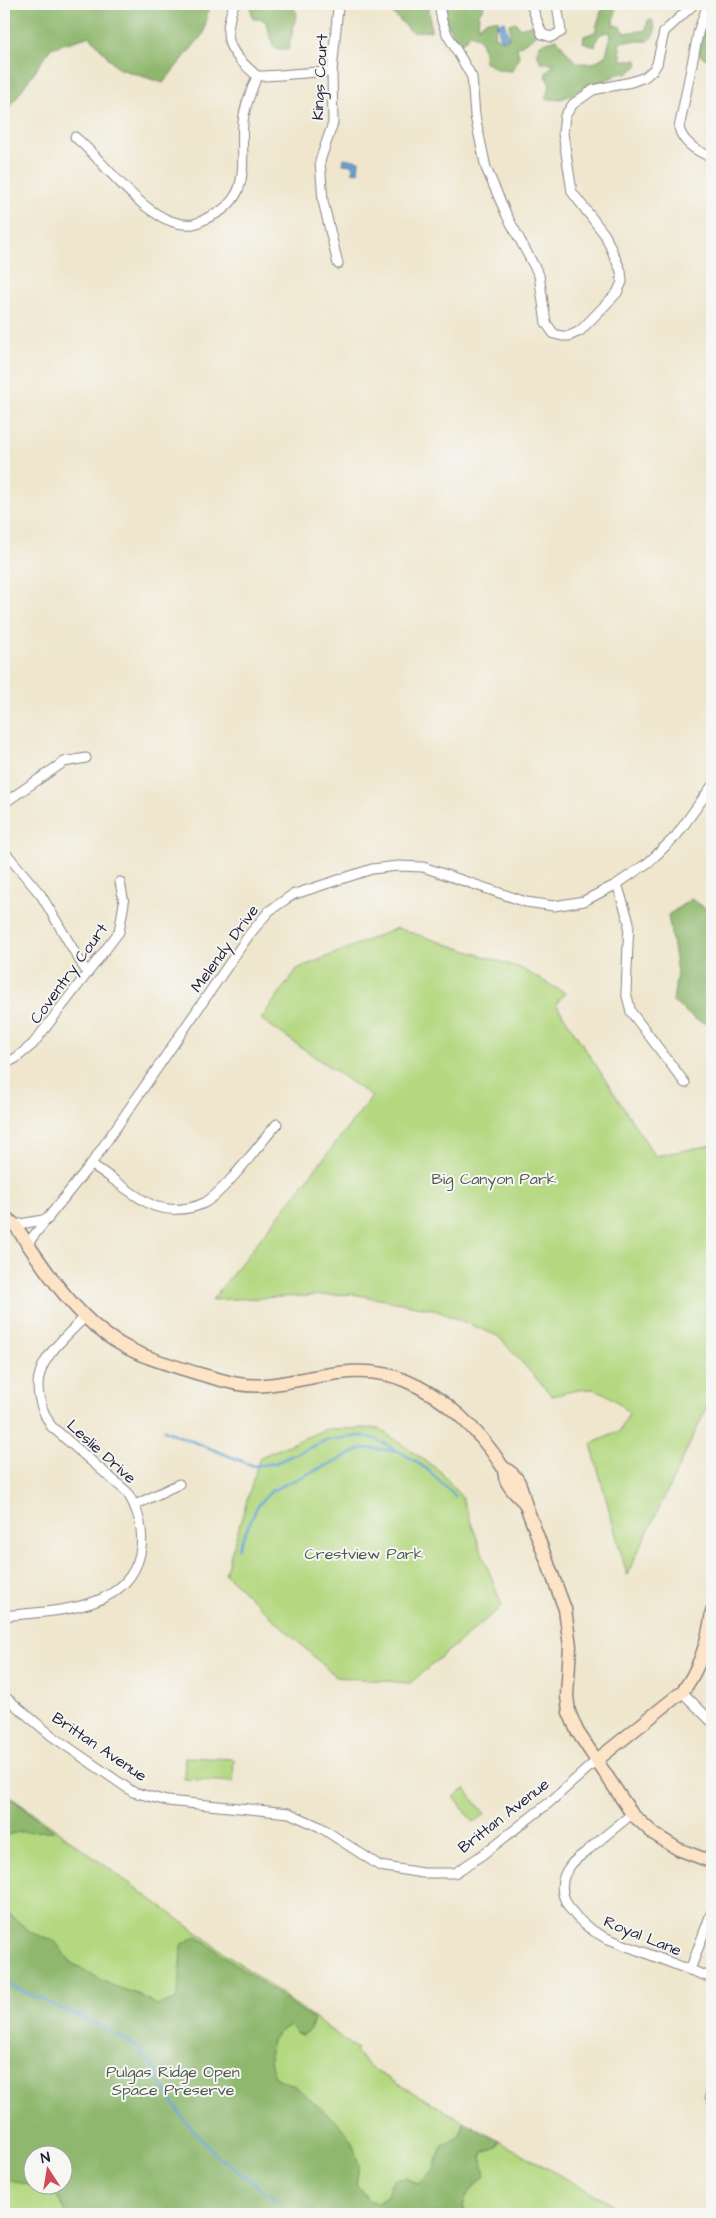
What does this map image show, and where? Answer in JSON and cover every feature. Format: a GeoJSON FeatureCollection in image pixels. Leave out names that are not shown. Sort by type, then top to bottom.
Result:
{"type":"FeatureCollection","features":[{"type":"Feature","properties":{"kind":"street"},"geometry":{"type":"LineString","coordinates":[[234,4],[227,26],[230,46],[242,63],[257,76],[283,76],[311,71],[332,72]]}},
{"type":"Feature","properties":{"kind":"street"},"geometry":{"type":"LineString","coordinates":[[439,4],[447,34],[467,64],[472,77],[475,116],[486,168],[507,216],[539,275],[543,290],[544,317],[548,328],[558,336],[569,336],[580,331],[617,293],[622,282],[621,271],[605,235],[572,192],[563,134],[565,116],[573,104],[593,90],[645,77],[657,64],[664,32],[694,4]]}},
{"type":"Feature","properties":{"kind":"street"},"geometry":{"type":"LineString","coordinates":[[531,4],[542,34],[552,37],[561,32],[557,4]]}},
{"type":"Feature","properties":{"kind":"street"},"geometry":{"type":"LineString","coordinates":[[708,4],[700,29],[679,128],[680,134],[691,146],[712,157]]}},
{"type":"Feature","properties":{"kind":"street","name":"Kings Court"},"geometry":{"type":"LineString","coordinates":[[338,7],[332,72],[333,123],[320,161],[322,201],[338,264]]}},
{"type":"Feature","properties":{"kind":"street"},"geometry":{"type":"LineString","coordinates":[[74,137],[90,150],[154,213],[172,222],[194,224],[219,213],[235,196],[241,181],[243,122],[247,101],[257,76]]}},
{"type":"Feature","properties":{"kind":"street"},"geometry":{"type":"LineString","coordinates":[[4,803],[64,762],[86,758]]}},
{"type":"Feature","properties":{"kind":"street","name":"Melendy Drive"},"geometry":{"type":"LineString","coordinates":[[28,1244],[91,1164],[250,935],[269,911],[292,895],[372,869],[398,866],[423,867],[526,902],[554,906],[584,901],[617,884],[649,862],[676,836],[712,786]]}},
{"type":"Feature","properties":{"kind":"street"},"geometry":{"type":"LineString","coordinates":[[4,851],[41,895],[87,973]]}},
{"type":"Feature","properties":{"kind":"street","name":"Coventry Court"},"geometry":{"type":"LineString","coordinates":[[4,1064],[16,1058],[33,1044],[119,932],[124,903],[120,882]]}},
{"type":"Feature","properties":{"kind":"street"},"geometry":{"type":"LineString","coordinates":[[617,884],[629,922],[626,992],[630,1012],[685,1083]]}},
{"type":"Feature","properties":{"kind":"street"},"geometry":{"type":"LineString","coordinates":[[91,1164],[150,1204],[166,1209],[182,1209],[204,1202],[220,1190],[277,1124]]}},
{"type":"Feature","properties":{"kind":"street"},"geometry":{"type":"LineString","coordinates":[[4,1216],[15,1225],[84,1318],[122,1346],[162,1362],[239,1384],[264,1386],[320,1375],[359,1371],[382,1373],[404,1380],[442,1400],[485,1441],[504,1468],[514,1474],[520,1485],[565,1609],[570,1646],[567,1696],[569,1712],[577,1731],[632,1814],[654,1834],[678,1849],[712,1862]]}},
{"type":"Feature","properties":{"kind":"street"},"geometry":{"type":"LineString","coordinates":[[15,1225],[48,1219]]}},
{"type":"Feature","properties":{"kind":"street","name":"Leslie Drive"},"geometry":{"type":"LineString","coordinates":[[4,1616],[84,1605],[107,1598],[124,1585],[138,1563],[143,1543],[141,1523],[136,1505],[127,1492],[51,1426],[43,1413],[38,1398],[37,1384],[40,1369],[46,1358],[84,1318]]}},
{"type":"Feature","properties":{"kind":"street"},"geometry":{"type":"LineString","coordinates":[[136,1505],[179,1484]]}},
{"type":"Feature","properties":{"kind":"street","name":"Brittan Avenue"},"geometry":{"type":"LineString","coordinates":[[4,1696],[52,1736],[133,1792],[167,1801],[289,1813],[320,1827],[380,1866],[422,1873],[455,1873],[482,1855],[550,1802],[597,1760],[682,1692],[692,1679],[698,1665],[712,1619]]}},
{"type":"Feature","properties":{"kind":"street"},"geometry":{"type":"LineString","coordinates":[[682,1692],[712,1722]]}},
{"type":"Feature","properties":{"kind":"street","name":"Royal Lane"},"geometry":{"type":"LineString","coordinates":[[632,1814],[570,1865],[563,1884],[566,1902],[575,1917],[594,1932],[712,1978]]}},
{"type":"Feature","properties":{"kind":"street","name":"Royal Lane"},"geometry":{"type":"LineString","coordinates":[[690,1970],[712,1910]]}},
{"type":"Feature","properties":{"kind":"street"},"geometry":{"type":"LineString","coordinates":[[712,2084],[710,2097],[712,2101]]}},
{"type":"Feature","properties":{"kind":"green space"},"geometry":{"type":"Polygon","coordinates":[[[4,4],[209,4],[204,33],[163,83],[117,68],[90,36],[51,48],[4,115],[4,4]]]}},
{"type":"Feature","properties":{"kind":"green space"},"geometry":{"type":"Polygon","coordinates":[[[250,4],[291,4],[297,13],[288,50],[274,48],[265,20],[253,19],[250,4]]]}},
{"type":"Feature","properties":{"kind":"green space"},"geometry":{"type":"Polygon","coordinates":[[[389,4],[429,4],[431,31],[412,32],[388,9],[389,4]]]}},
{"type":"Feature","properties":{"kind":"green space"},"geometry":{"type":"Polygon","coordinates":[[[444,4],[483,4],[484,7],[479,14],[478,28],[487,20],[498,20],[494,36],[507,41],[510,33],[509,24],[516,22],[519,28],[534,24],[537,35],[517,48],[519,56],[512,71],[498,70],[485,62],[482,45],[475,36],[470,34],[462,43],[458,43],[445,20],[444,4]]]}},
{"type":"Feature","properties":{"kind":"green space"},"geometry":{"type":"Polygon","coordinates":[[[610,5],[616,10],[613,25],[621,27],[625,33],[646,30],[648,20],[652,20],[655,32],[648,41],[623,41],[619,44],[622,60],[637,60],[638,65],[627,74],[619,73],[564,98],[545,99],[550,84],[545,74],[555,63],[541,63],[537,52],[540,44],[557,39],[578,63],[594,63],[606,55],[611,35],[609,32],[600,35],[597,38],[595,47],[583,42],[584,36],[595,32],[601,11],[610,5]]]}},
{"type":"Feature","properties":{"kind":"green space"},"geometry":{"type":"Polygon","coordinates":[[[712,13],[712,63],[699,54],[704,32],[712,13]]]}},
{"type":"Feature","properties":{"kind":"green space"},"geometry":{"type":"Polygon","coordinates":[[[691,899],[712,912],[712,1025],[695,1019],[673,1002],[677,972],[668,915],[691,899]]]}},
{"type":"Feature","properties":{"kind":"green space","name":"Big Canyon Park"},"geometry":{"type":"Polygon","coordinates":[[[397,928],[520,968],[565,993],[556,1004],[655,1156],[712,1145],[712,1397],[627,1575],[591,1444],[620,1431],[629,1413],[609,1396],[586,1389],[552,1396],[498,1336],[432,1309],[353,1294],[212,1300],[372,1097],[261,1019],[297,969],[397,928]]]}},
{"type":"Feature","properties":{"kind":"green space","name":"Crestview Park"},"geometry":{"type":"Polygon","coordinates":[[[378,1428],[440,1471],[462,1498],[502,1606],[410,1683],[336,1677],[225,1574],[260,1457],[326,1429],[378,1428]]]}},
{"type":"Feature","properties":{"kind":"green space"},"geometry":{"type":"Polygon","coordinates":[[[185,1757],[234,1759],[233,1782],[184,1779],[185,1757]]]}},
{"type":"Feature","properties":{"kind":"green space"},"geometry":{"type":"Polygon","coordinates":[[[465,1789],[485,1814],[474,1823],[454,1797],[465,1789]]]}},
{"type":"Feature","properties":{"kind":"green space","name":"Pulgas Ridge Open Space Preserve"},"geometry":{"type":"Polygon","coordinates":[[[4,1792],[357,2049],[355,2052],[374,2070],[463,2121],[460,2137],[454,2140],[437,2158],[434,2171],[418,2184],[405,2178],[391,2184],[388,2194],[379,2202],[369,2201],[356,2184],[359,2165],[326,2114],[318,2108],[249,2214],[4,2214],[4,1792]]]}},
{"type":"Feature","properties":{"kind":"green space"},"geometry":{"type":"Polygon","coordinates":[[[4,1793],[54,1831],[19,1832],[4,1836],[4,1793]]]}},
{"type":"Feature","properties":{"kind":"green space","name":"Pulgas Ridge Open Space Preserve"},"geometry":{"type":"Polygon","coordinates":[[[4,1910],[32,1933],[55,1941],[70,1962],[111,1985],[140,1995],[157,2005],[176,2000],[180,1979],[181,1945],[196,1936],[314,2020],[310,2030],[303,2035],[297,2033],[290,2026],[282,2030],[272,2040],[270,2061],[274,2077],[295,2086],[340,2125],[352,2142],[359,2165],[356,2184],[369,2201],[379,2202],[388,2194],[393,2180],[405,2178],[418,2184],[429,2175],[443,2145],[460,2137],[463,2121],[499,2141],[497,2147],[483,2152],[481,2157],[485,2176],[466,2198],[463,2214],[67,2214],[55,2196],[72,2196],[72,2146],[22,2146],[22,2183],[8,2180],[4,2182],[4,1910]]]}},
{"type":"Feature","properties":{"kind":"green space"},"geometry":{"type":"Polygon","coordinates":[[[499,2141],[629,2214],[463,2214],[466,2198],[485,2176],[481,2157],[483,2152],[497,2147],[499,2141]]]}},
{"type":"Feature","properties":{"kind":"water"},"geometry":{"type":"Polygon","coordinates":[[[504,21],[509,38],[501,40],[497,24],[504,21]]]}},
{"type":"Feature","properties":{"kind":"water"},"geometry":{"type":"Polygon","coordinates":[[[344,158],[359,161],[358,173],[352,172],[353,165],[343,164],[344,158]]]}},
{"type":"Feature","properties":{"kind":"waterway"},"geometry":{"type":"LineString","coordinates":[[164,1430],[254,1466],[275,1463],[327,1440],[362,1436],[376,1439],[398,1451]]}},
{"type":"Feature","properties":{"kind":"waterway"},"geometry":{"type":"LineString","coordinates":[[238,1548],[257,1507],[271,1491],[364,1448],[399,1451],[427,1469],[455,1496]]}},
{"type":"Feature","properties":{"kind":"waterway"},"geometry":{"type":"LineString","coordinates":[[4,1983],[103,2027],[137,2047],[152,2065],[160,2082],[183,2118],[217,2156],[280,2202]]}}]}
